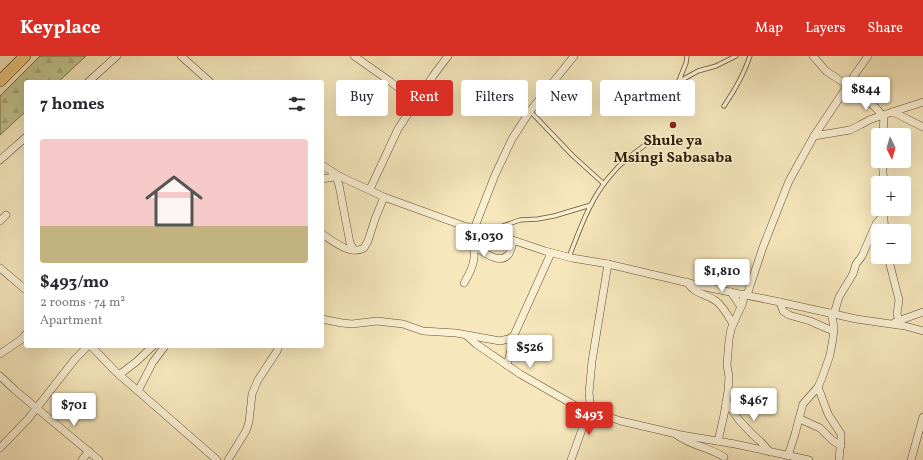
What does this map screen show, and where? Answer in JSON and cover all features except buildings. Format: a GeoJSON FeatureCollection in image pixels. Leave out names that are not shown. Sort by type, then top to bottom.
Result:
{"type":"FeatureCollection","features":[{"type":"Feature","properties":{"kind":"highway"},"geometry":{"type":"LineString","coordinates":[[0,81],[25,56]]}},
{"type":"Feature","properties":{"kind":"street"},"geometry":{"type":"LineString","coordinates":[[90,80],[117,56]]}},
{"type":"Feature","properties":{"kind":"street"},"geometry":{"type":"LineString","coordinates":[[180,56],[208,80]]}},
{"type":"Feature","properties":{"kind":"street"},"geometry":{"type":"LineString","coordinates":[[354,56],[396,86]]}},
{"type":"Feature","properties":{"kind":"street"},"geometry":{"type":"LineString","coordinates":[[430,80],[448,56]]}},
{"type":"Feature","properties":{"kind":"street"},"geometry":{"type":"LineString","coordinates":[[464,283],[471,272],[474,263],[475,252],[472,228],[512,139],[530,111],[574,56]]}},
{"type":"Feature","properties":{"kind":"street"},"geometry":{"type":"LineString","coordinates":[[813,56],[826,71],[878,109],[883,115],[883,128]]}},
{"type":"Feature","properties":{"kind":"street"},"geometry":{"type":"LineString","coordinates":[[724,458],[720,442],[729,378],[727,365],[728,340],[731,329],[746,295],[762,247],[789,181],[814,136],[868,56]]}},
{"type":"Feature","properties":{"kind":"street"},"geometry":{"type":"LineString","coordinates":[[814,136],[850,130],[869,120],[923,102]]}},
{"type":"Feature","properties":{"kind":"street"},"geometry":{"type":"LineString","coordinates":[[893,112],[923,127]]}},
{"type":"Feature","properties":{"kind":"street"},"geometry":{"type":"LineString","coordinates":[[370,189],[398,129],[407,116]]}},
{"type":"Feature","properties":{"kind":"street"},"geometry":{"type":"LineString","coordinates":[[0,160],[24,139]]}},
{"type":"Feature","properties":{"kind":"street"},"geometry":{"type":"LineString","coordinates":[[324,166],[338,176],[370,189],[384,197],[472,228],[551,253],[608,264],[832,314],[923,331]]}},
{"type":"Feature","properties":{"kind":"street"},"geometry":{"type":"LineString","coordinates":[[324,179],[338,176]]}},
{"type":"Feature","properties":{"kind":"street"},"geometry":{"type":"LineString","coordinates":[[338,176],[350,243],[354,250]]}},
{"type":"Feature","properties":{"kind":"street"},"geometry":{"type":"LineString","coordinates":[[324,235],[340,245],[358,251],[361,250],[366,245],[384,197]]}},
{"type":"Feature","properties":{"kind":"street"},"geometry":{"type":"LineString","coordinates":[[0,222],[6,215]]}},
{"type":"Feature","properties":{"kind":"street"},"geometry":{"type":"LineString","coordinates":[[788,456],[800,419],[803,404],[818,387],[830,355],[834,327],[832,314],[839,297],[853,274],[856,264],[862,256],[881,216]]}},
{"type":"Feature","properties":{"kind":"street"},"geometry":{"type":"LineString","coordinates":[[474,246],[494,258],[503,258],[508,256],[513,241]]}},
{"type":"Feature","properties":{"kind":"street"},"geometry":{"type":"LineString","coordinates":[[507,365],[512,346],[512,338],[551,253]]}},
{"type":"Feature","properties":{"kind":"street"},"geometry":{"type":"LineString","coordinates":[[608,264],[592,361],[589,393],[592,408],[598,414],[675,434],[809,460]]}},
{"type":"Feature","properties":{"kind":"street"},"geometry":{"type":"LineString","coordinates":[[890,264],[899,300],[897,314],[899,320]]}},
{"type":"Feature","properties":{"kind":"street"},"geometry":{"type":"LineString","coordinates":[[0,268],[24,288]]}},
{"type":"Feature","properties":{"kind":"street"},"geometry":{"type":"LineString","coordinates":[[687,282],[695,292],[703,294],[715,301],[723,309],[733,324]]}},
{"type":"Feature","properties":{"kind":"street"},"geometry":{"type":"LineString","coordinates":[[731,292],[741,307]]}},
{"type":"Feature","properties":{"kind":"street"},"geometry":{"type":"LineString","coordinates":[[780,302],[783,311],[789,315],[833,331]]}},
{"type":"Feature","properties":{"kind":"street"},"geometry":{"type":"LineString","coordinates":[[889,324],[923,312]]}},
{"type":"Feature","properties":{"kind":"street"},"geometry":{"type":"LineString","coordinates":[[324,319],[352,324],[377,321],[403,324],[423,331],[456,333],[500,340],[512,338]]}},
{"type":"Feature","properties":{"kind":"street"},"geometry":{"type":"LineString","coordinates":[[465,335],[507,365],[588,413]]}},
{"type":"Feature","properties":{"kind":"street"},"geometry":{"type":"LineString","coordinates":[[0,354],[24,336]]}},
{"type":"Feature","properties":{"kind":"street"},"geometry":{"type":"LineString","coordinates":[[0,448],[28,419],[75,359],[86,348]]}},
{"type":"Feature","properties":{"kind":"street"},"geometry":{"type":"LineString","coordinates":[[90,348],[217,460]]}},
{"type":"Feature","properties":{"kind":"street"},"geometry":{"type":"LineString","coordinates":[[119,375],[151,348]]}},
{"type":"Feature","properties":{"kind":"street"},"geometry":{"type":"LineString","coordinates":[[228,460],[246,431],[249,422],[252,394],[258,380],[278,348]]}},
{"type":"Feature","properties":{"kind":"street"},"geometry":{"type":"LineString","coordinates":[[138,391],[153,362],[162,349]]}},
{"type":"Feature","properties":{"kind":"street"},"geometry":{"type":"LineString","coordinates":[[0,376],[36,408],[100,460]]}},
{"type":"Feature","properties":{"kind":"street"},"geometry":{"type":"LineString","coordinates":[[818,387],[828,414],[841,434],[839,460]]}},
{"type":"Feature","properties":{"kind":"street"},"geometry":{"type":"LineString","coordinates":[[726,402],[748,430],[760,440],[770,452]]}},
{"type":"Feature","properties":{"kind":"street"},"geometry":{"type":"LineString","coordinates":[[571,460],[591,405]]}},
{"type":"Feature","properties":{"kind":"street"},"geometry":{"type":"LineString","coordinates":[[911,460],[923,417]]}},
{"type":"Feature","properties":{"kind":"street"},"geometry":{"type":"LineString","coordinates":[[800,419],[820,428],[832,440],[841,446]]}},
{"type":"Feature","properties":{"kind":"street"},"geometry":{"type":"LineString","coordinates":[[675,434],[694,445],[716,452],[724,458]]}},
{"type":"Feature","properties":{"kind":"street"},"geometry":{"type":"LineString","coordinates":[[82,460],[89,451]]}},
{"type":"Feature","properties":{"kind":"lane"},"geometry":{"type":"LineString","coordinates":[[679,80],[686,63],[687,56]]}},
{"type":"Feature","properties":{"kind":"lane"},"geometry":{"type":"LineString","coordinates":[[682,80],[698,71],[716,66],[736,56]]}},
{"type":"Feature","properties":{"kind":"lane"},"geometry":{"type":"LineString","coordinates":[[724,106],[747,68],[750,56]]}},
{"type":"Feature","properties":{"kind":"lane"},"geometry":{"type":"LineString","coordinates":[[530,111],[573,156],[604,184]]}},
{"type":"Feature","properties":{"kind":"lane"},"geometry":{"type":"LineString","coordinates":[[569,257],[591,205],[604,184],[627,158],[652,140]]}},
{"type":"Feature","properties":{"kind":"lane"},"geometry":{"type":"LineString","coordinates":[[488,233],[504,225],[520,220],[554,216],[591,205]]}},
{"type":"Feature","properties":{"kind":"green space"},"geometry":{"type":"Polygon","coordinates":[[[40,56],[86,56],[60,80],[24,80],[24,113],[0,135],[0,96],[40,56]]]}},
{"type":"Feature","properties":{"kind":"place","name":"Shule ya Msingi Sabasaba"},"geometry":{"type":"Point","coordinates":[673,125]}}]}
